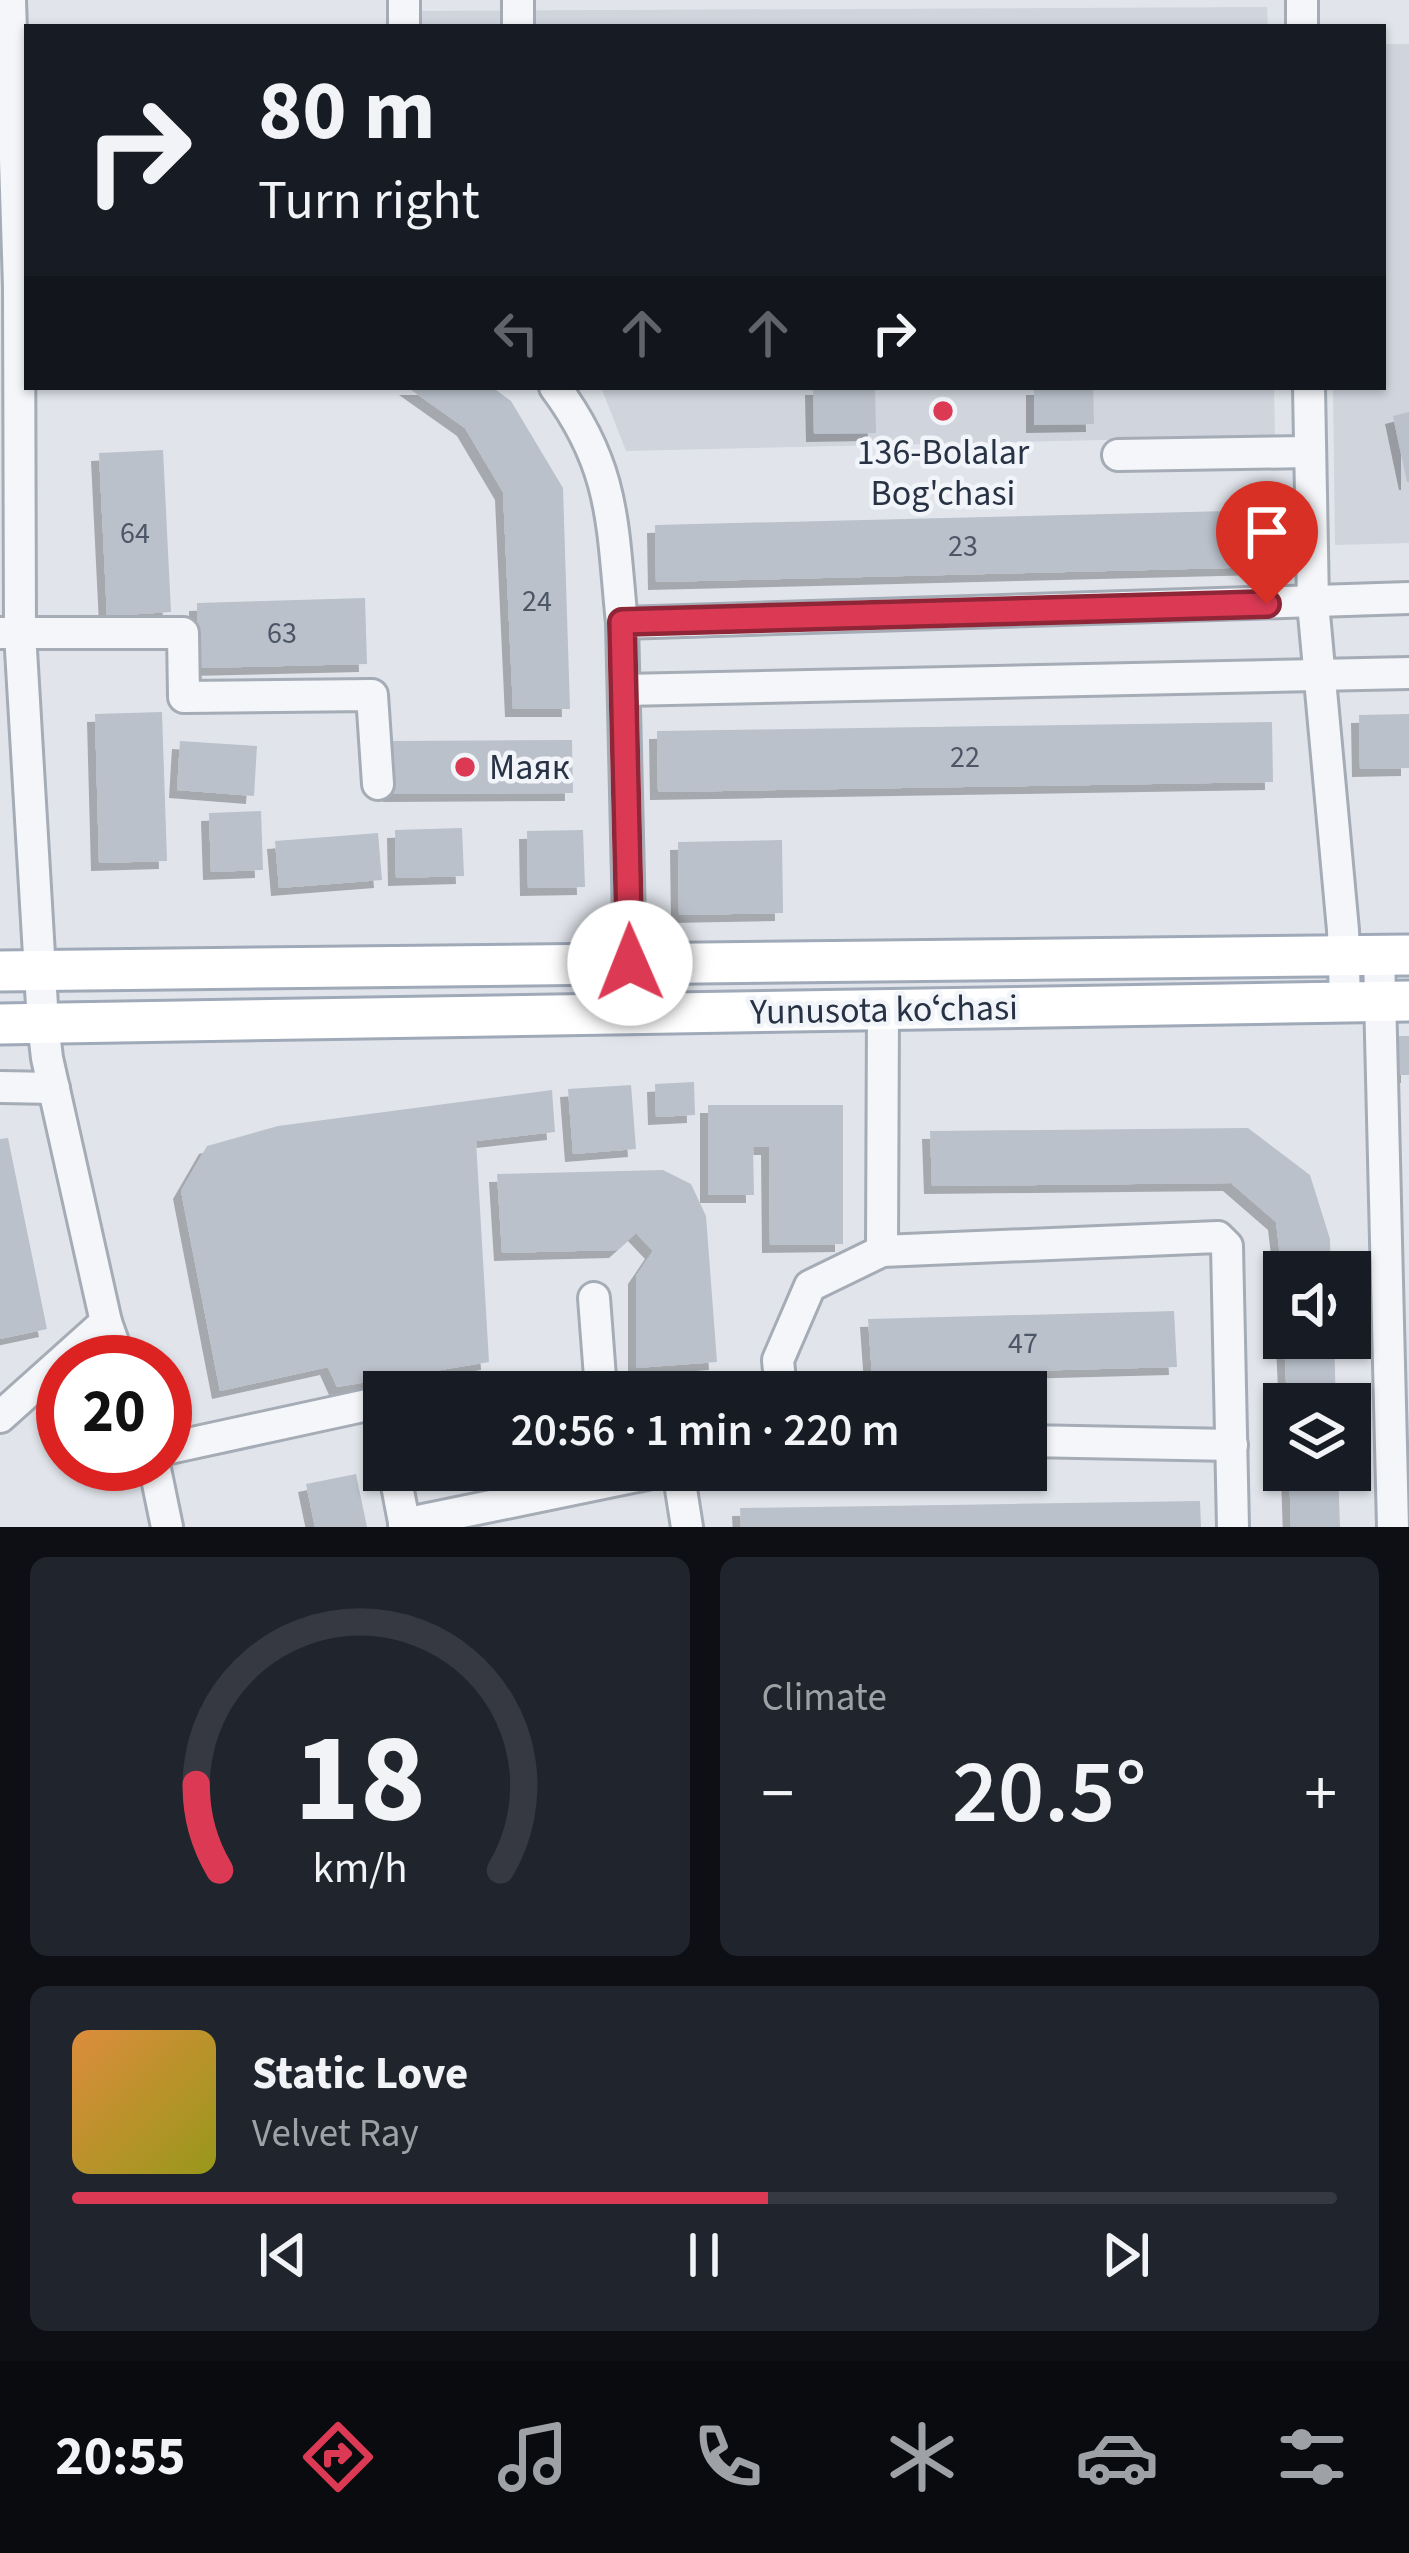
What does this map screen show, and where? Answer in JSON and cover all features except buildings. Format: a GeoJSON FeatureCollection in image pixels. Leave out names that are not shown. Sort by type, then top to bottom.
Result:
{"type":"FeatureCollection","features":[{"type":"Feature","properties":{"kind":"main road","name":"Yunusota koʻchasi"},"geometry":{"type":"LineString","coordinates":[[0,971],[1377,955]]}},
{"type":"Feature","properties":{"kind":"main road","name":"Yunusota koʻchasi"},"geometry":{"type":"LineString","coordinates":[[0,1024],[1378,1002]]}},
{"type":"Feature","properties":{"kind":"street"},"geometry":{"type":"LineString","coordinates":[[10,0],[15,288],[11,699],[43,1023],[111,1335]]}},
{"type":"Feature","properties":{"kind":"street"},"geometry":{"type":"LineString","coordinates":[[557,390],[595,450],[607,486],[622,622],[630,963]]}},
{"type":"Feature","properties":{"kind":"street"},"geometry":{"type":"LineString","coordinates":[[1309,390],[1317,674],[1377,955],[1393,1527]]}},
{"type":"Feature","properties":{"kind":"street"},"geometry":{"type":"LineString","coordinates":[[1118,455],[1310,452]]}},
{"type":"Feature","properties":{"kind":"street"},"geometry":{"type":"LineString","coordinates":[[622,622],[1409,598]]}},
{"type":"Feature","properties":{"kind":"street"},"geometry":{"type":"LineString","coordinates":[[10,633],[183,633],[184,698],[371,694],[378,784]]}},
{"type":"Feature","properties":{"kind":"street"},"geometry":{"type":"LineString","coordinates":[[624,690],[1409,673]]}},
{"type":"Feature","properties":{"kind":"street"},"geometry":{"type":"LineString","coordinates":[[882,1252],[883,1011]]}},
{"type":"Feature","properties":{"kind":"street"},"geometry":{"type":"LineString","coordinates":[[0,1087],[54,1088]]}},
{"type":"Feature","properties":{"kind":"street"},"geometry":{"type":"LineString","coordinates":[[779,1371],[778,1360],[807,1289],[882,1252],[1218,1238],[1227,1246],[1234,1527]]}},
{"type":"Feature","properties":{"kind":"street"},"geometry":{"type":"LineString","coordinates":[[594,1298],[600,1371]]}},
{"type":"Feature","properties":{"kind":"street"},"geometry":{"type":"LineString","coordinates":[[0,1417],[106,1322]]}},
{"type":"Feature","properties":{"kind":"street"},"geometry":{"type":"LineString","coordinates":[[192,1443],[363,1406]]}},
{"type":"Feature","properties":{"kind":"street"},"geometry":{"type":"LineString","coordinates":[[1047,1441],[1232,1445]]}},
{"type":"Feature","properties":{"kind":"street"},"geometry":{"type":"LineString","coordinates":[[160,1491],[167,1527]]}},
{"type":"Feature","properties":{"kind":"street"},"geometry":{"type":"LineString","coordinates":[[398,1491],[405,1525],[566,1491]]}},
{"type":"Feature","properties":{"kind":"street"},"geometry":{"type":"LineString","coordinates":[[682,1491],[687,1527]]}},
{"type":"Feature","properties":{"kind":"shaded area"},"geometry":{"type":"Polygon","coordinates":[[[1267,7],[1268,24],[418,24],[418,11],[1267,7]]]}},
{"type":"Feature","properties":{"kind":"shaded area"},"geometry":{"type":"Polygon","coordinates":[[[1386,44],[1409,44],[1409,543],[1335,545],[1333,390],[1386,390],[1386,44]]]}},
{"type":"Feature","properties":{"kind":"shaded area","name":"136-Bolalar Bog'chasi"},"geometry":{"type":"Polygon","coordinates":[[[602,390],[1274,390],[1275,436],[626,451],[602,390]]]}},
{"type":"Feature","properties":{"kind":"place","name":"136-Bolalar Bog'chasi"},"geometry":{"type":"Point","coordinates":[943,411]}},
{"type":"Feature","properties":{"kind":"place","name":"Маяк"},"geometry":{"type":"Point","coordinates":[465,767]}},
{"type":"Feature","properties":{"kind":"route"},"geometry":{"type":"LineString","coordinates":[[630,963],[622,622],[1267,604]]}}]}
